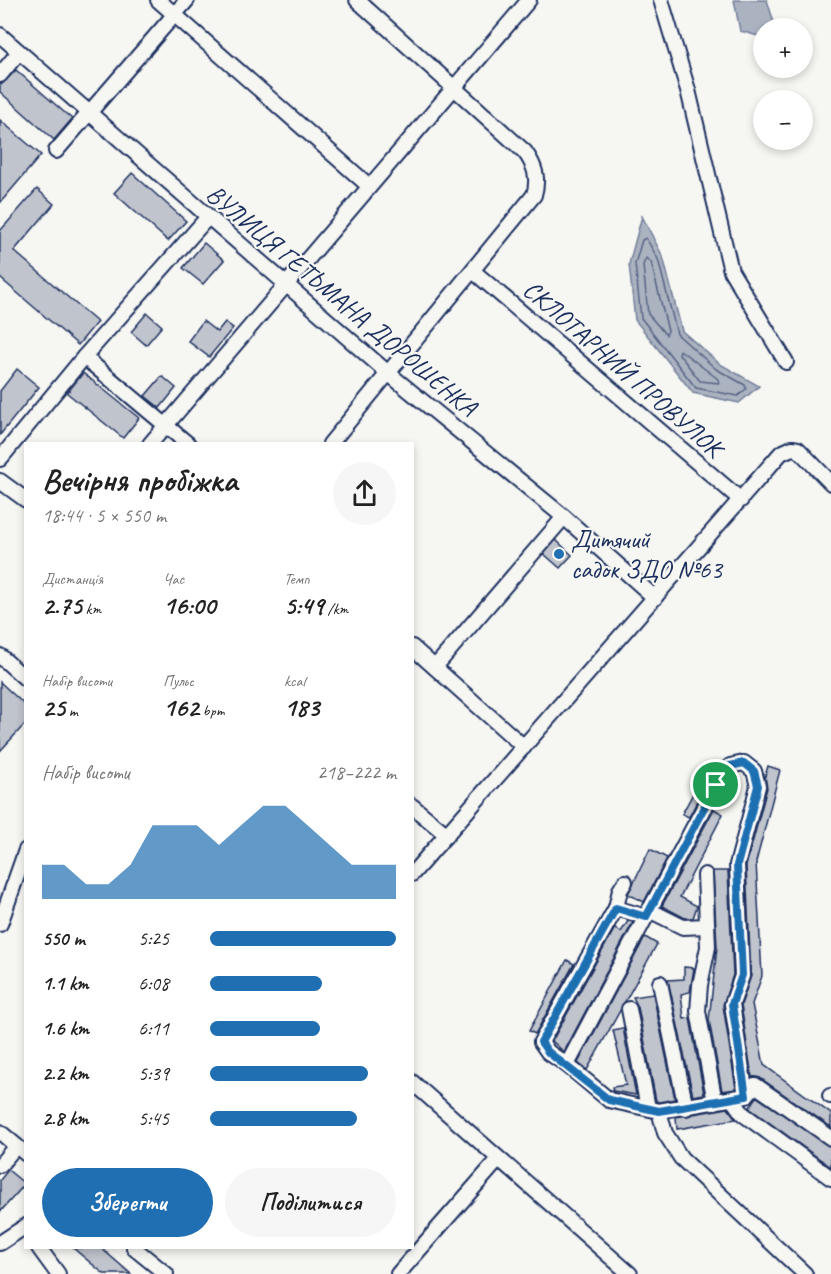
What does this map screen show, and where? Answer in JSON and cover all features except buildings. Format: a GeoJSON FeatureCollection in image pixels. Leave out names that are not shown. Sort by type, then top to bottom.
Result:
{"type":"FeatureCollection","features":[{"type":"Feature","properties":{"kind":"street"},"geometry":{"type":"LineString","coordinates":[[158,0],[369,186]]}},
{"type":"Feature","properties":{"kind":"street"},"geometry":{"type":"LineString","coordinates":[[56,151],[187,0]]}},
{"type":"Feature","properties":{"kind":"street"},"geometry":{"type":"LineString","coordinates":[[332,442],[534,195],[536,175],[525,152],[357,0]]}},
{"type":"Feature","properties":{"kind":"street"},"geometry":{"type":"LineString","coordinates":[[152,442],[529,0]]}},
{"type":"Feature","properties":{"kind":"street"},"geometry":{"type":"LineString","coordinates":[[661,0],[688,90],[731,271],[786,362]]}},
{"type":"Feature","properties":{"kind":"street","name":"ВУЛИЦЯ ГЕТЬМАНА ДОРОШЕНКА"},"geometry":{"type":"LineString","coordinates":[[0,35],[388,374],[564,517],[655,598]]}},
{"type":"Feature","properties":{"kind":"street"},"geometry":{"type":"LineString","coordinates":[[0,75],[19,52]]}},
{"type":"Feature","properties":{"kind":"street"},"geometry":{"type":"LineString","coordinates":[[0,459],[84,357],[208,217]]}},
{"type":"Feature","properties":{"kind":"street","name":"СКЛОТАРНИЙ ПРОВУЛОК"},"geometry":{"type":"LineString","coordinates":[[473,271],[741,500]]}},
{"type":"Feature","properties":{"kind":"street"},"geometry":{"type":"LineString","coordinates":[[84,357],[186,442]]}},
{"type":"Feature","properties":{"kind":"street"},"geometry":{"type":"LineString","coordinates":[[414,872],[781,453],[792,448],[802,453],[831,483]]}},
{"type":"Feature","properties":{"kind":"street"},"geometry":{"type":"LineString","coordinates":[[0,481],[24,499]]}},
{"type":"Feature","properties":{"kind":"street"},"geometry":{"type":"LineString","coordinates":[[435,668],[564,517]]}},
{"type":"Feature","properties":{"kind":"street"},"geometry":{"type":"LineString","coordinates":[[414,649],[524,747]]}},
{"type":"Feature","properties":{"kind":"street"},"geometry":{"type":"LineString","coordinates":[[0,656],[24,677]]}},
{"type":"Feature","properties":{"kind":"street"},"geometry":{"type":"LineString","coordinates":[[567,1065],[716,785],[730,766],[744,763],[754,771],[758,786],[737,865],[742,975],[732,1004],[746,1096]]}},
{"type":"Feature","properties":{"kind":"street"},"geometry":{"type":"LineString","coordinates":[[414,808],[447,835]]}},
{"type":"Feature","properties":{"kind":"street"},"geometry":{"type":"LineString","coordinates":[[0,924],[24,856]]}},
{"type":"Feature","properties":{"kind":"street"},"geometry":{"type":"LineString","coordinates":[[705,876],[708,947],[700,985],[698,1011],[715,1102]]}},
{"type":"Feature","properties":{"kind":"street"},"geometry":{"type":"LineString","coordinates":[[625,882],[620,890],[616,908],[541,1042],[548,1052],[609,1100],[653,1110],[686,1108],[746,1096],[755,1085],[831,1138]]}},
{"type":"Feature","properties":{"kind":"street"},"geometry":{"type":"LineString","coordinates":[[616,908],[647,914],[684,927],[707,926]]}},
{"type":"Feature","properties":{"kind":"street"},"geometry":{"type":"LineString","coordinates":[[660,983],[686,1108]]}},
{"type":"Feature","properties":{"kind":"street"},"geometry":{"type":"LineString","coordinates":[[629,1009],[653,1110],[681,1158],[805,1274]]}},
{"type":"Feature","properties":{"kind":"street"},"geometry":{"type":"LineString","coordinates":[[414,1084],[630,1274]]}},
{"type":"Feature","properties":{"kind":"street"},"geometry":{"type":"LineString","coordinates":[[732,1099],[743,1114],[831,1178]]}},
{"type":"Feature","properties":{"kind":"street"},"geometry":{"type":"LineString","coordinates":[[0,1132],[21,1150],[0,1165]]}},
{"type":"Feature","properties":{"kind":"street"},"geometry":{"type":"LineString","coordinates":[[398,1274],[498,1160]]}},
{"type":"Feature","properties":{"kind":"street"},"geometry":{"type":"LineString","coordinates":[[0,1243],[24,1228]]}},
{"type":"Feature","properties":{"kind":"street"},"geometry":{"type":"LineString","coordinates":[[40,1249],[55,1273]]}},
{"type":"Feature","properties":{"kind":"street"},"geometry":{"type":"LineString","coordinates":[[135,1249],[166,1274]]}},
{"type":"Feature","properties":{"kind":"water"},"geometry":{"type":"Polygon","coordinates":[[[734,0],[767,0],[773,18],[753,18],[753,35],[740,31],[734,0]]]}},
{"type":"Feature","properties":{"kind":"water"},"geometry":{"type":"Polygon","coordinates":[[[642,216],[663,257],[682,331],[720,364],[759,386],[739,403],[693,393],[635,320],[629,264],[642,216]]]}},
{"type":"Feature","properties":{"kind":"place","name":"Дитячий садок ЗДО №63"},"geometry":{"type":"Point","coordinates":[559,554]}},
{"type":"Feature","properties":{"kind":"route"},"geometry":{"type":"LineString","coordinates":[[744,763],[754,771],[758,786],[737,865],[742,975],[732,1004],[746,1096],[659,1111],[609,1100],[548,1052],[541,1042],[616,908],[646,917],[716,785],[730,766],[744,763]]}}]}
